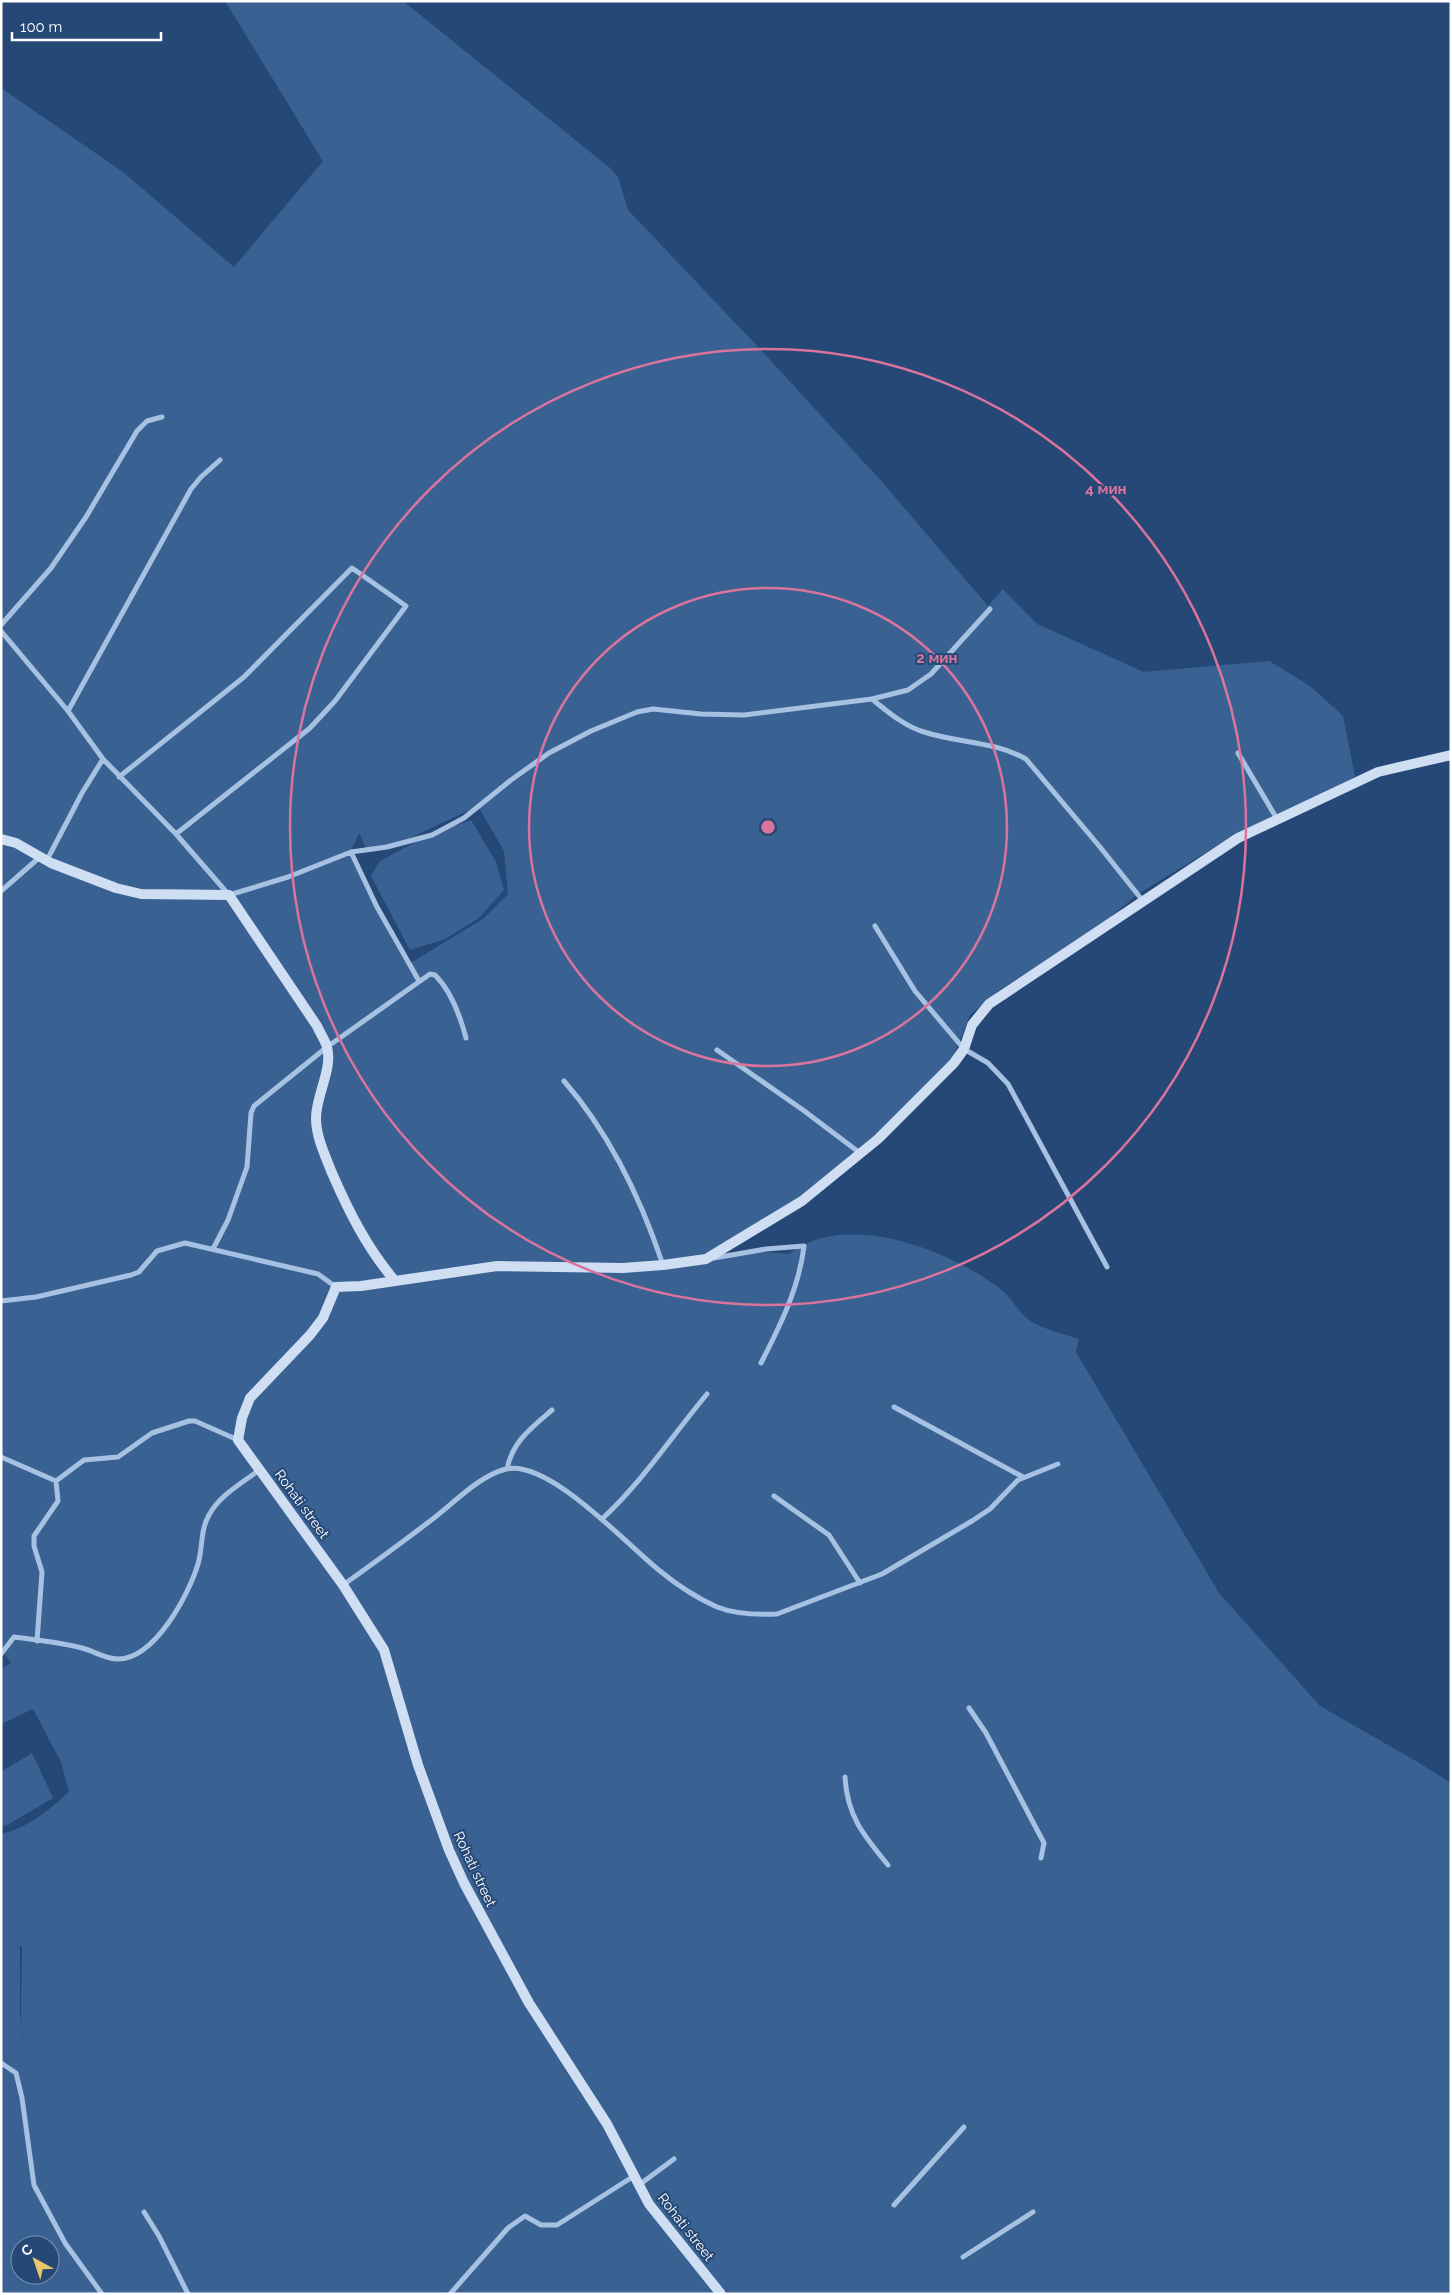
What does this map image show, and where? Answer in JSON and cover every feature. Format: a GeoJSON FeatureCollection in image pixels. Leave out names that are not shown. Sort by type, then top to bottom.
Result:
{"type":"FeatureCollection","features":[{"type":"Feature","properties":{"kind":"street"},"geometry":{"type":"LineString","coordinates":[[1,625],[50,568],[86,517],[137,431],[147,420],[162,417]]}},
{"type":"Feature","properties":{"kind":"street"},"geometry":{"type":"LineString","coordinates":[[68,712],[191,489],[220,460]]}},
{"type":"Feature","properties":{"kind":"street"},"geometry":{"type":"LineString","coordinates":[[120,777],[244,677],[352,568],[406,606],[334,701],[310,728],[176,834]]}},
{"type":"Feature","properties":{"kind":"street"},"geometry":{"type":"LineString","coordinates":[[1,839],[16,843],[44,858],[116,888],[141,894],[229,895],[288,877],[351,852],[413,841],[446,828],[464,818],[511,780],[550,753],[591,731],[646,710],[744,715],[895,695],[925,680],[990,609]]}},
{"type":"Feature","properties":{"kind":"street"},"geometry":{"type":"LineString","coordinates":[[1,631],[104,759],[176,834],[229,895],[316,1026],[327,1047],[326,1069],[317,1106],[317,1134],[323,1152],[360,1233],[377,1259],[395,1281]]}},
{"type":"Feature","properties":{"kind":"street"},"geometry":{"type":"LineString","coordinates":[[872,699],[890,714],[923,732],[995,746],[1012,752],[1026,760],[1040,774],[1143,901]]}},
{"type":"Feature","properties":{"kind":"street"},"geometry":{"type":"LineString","coordinates":[[1238,752],[1277,819]]}},
{"type":"Feature","properties":{"kind":"street"},"geometry":{"type":"LineString","coordinates":[[706,1259],[802,1201],[860,1153],[954,1063],[964,1049],[972,1025],[989,1004],[1238,838],[1378,772],[1451,755]]}},
{"type":"Feature","properties":{"kind":"street"},"geometry":{"type":"LineString","coordinates":[[1,890],[44,858],[104,759]]}},
{"type":"Feature","properties":{"kind":"street"},"geometry":{"type":"LineString","coordinates":[[351,852],[377,907],[419,981]]}},
{"type":"Feature","properties":{"kind":"street"},"geometry":{"type":"LineString","coordinates":[[875,926],[915,991],[964,1049],[988,1063],[1008,1084],[1107,1267]]}},
{"type":"Feature","properties":{"kind":"street"},"geometry":{"type":"LineString","coordinates":[[213,1249],[235,1202],[247,1167],[251,1113],[254,1106],[327,1047],[419,981],[432,974],[443,984],[461,1020],[466,1038]]}},
{"type":"Feature","properties":{"kind":"street"},"geometry":{"type":"LineString","coordinates":[[717,1050],[804,1110],[860,1153]]}},
{"type":"Feature","properties":{"kind":"street"},"geometry":{"type":"LineString","coordinates":[[564,1081],[593,1119],[630,1182],[649,1224],[663,1265]]}},
{"type":"Feature","properties":{"kind":"street"},"geometry":{"type":"LineString","coordinates":[[1,1301],[36,1297],[131,1275],[139,1272],[157,1251],[173,1245],[194,1244],[318,1274],[336,1287],[361,1286],[497,1266],[622,1268],[663,1265],[734,1253],[804,1246],[794,1289],[780,1325],[761,1363]]}},
{"type":"Feature","properties":{"kind":"street"},"geometry":{"type":"LineString","coordinates":[[56,1481],[84,1460],[118,1456],[152,1433],[189,1421],[195,1421],[238,1440],[242,1418],[250,1398],[310,1335],[322,1318],[336,1287]]}},
{"type":"Feature","properties":{"kind":"street"},"geometry":{"type":"LineString","coordinates":[[602,1519],[638,1483],[707,1394]]}},
{"type":"Feature","properties":{"kind":"street"},"geometry":{"type":"LineString","coordinates":[[894,1407],[1023,1478]]}},
{"type":"Feature","properties":{"kind":"street"},"geometry":{"type":"LineString","coordinates":[[507,1469],[510,1455],[515,1445],[552,1410]]}},
{"type":"Feature","properties":{"kind":"street","name":"Rohati street"},"geometry":{"type":"LineString","coordinates":[[238,1440],[343,1585],[384,1650],[432,1805],[464,1883],[529,2004],[607,2124],[649,2204],[720,2293]]}},
{"type":"Feature","properties":{"kind":"street"},"geometry":{"type":"LineString","coordinates":[[1,1457],[56,1481]]}},
{"type":"Feature","properties":{"kind":"street"},"geometry":{"type":"LineString","coordinates":[[343,1585],[395,1548],[474,1486],[507,1469],[529,1470],[540,1474],[602,1519],[660,1571],[701,1599],[720,1608],[764,1615],[777,1614],[882,1574],[990,1509],[1014,1484],[1023,1478],[1058,1464]]}},
{"type":"Feature","properties":{"kind":"street"},"geometry":{"type":"LineString","coordinates":[[1,1654],[14,1638],[82,1648],[111,1658],[130,1657],[139,1651],[159,1635],[170,1621],[191,1584],[199,1563],[202,1531],[214,1507],[230,1491],[260,1470]]}},
{"type":"Feature","properties":{"kind":"street"},"geometry":{"type":"LineString","coordinates":[[37,1640],[42,1572],[34,1546],[34,1536],[58,1501],[56,1481]]}},
{"type":"Feature","properties":{"kind":"street"},"geometry":{"type":"LineString","coordinates":[[774,1496],[829,1535],[860,1583]]}},
{"type":"Feature","properties":{"kind":"street"},"geometry":{"type":"LineString","coordinates":[[969,1708],[986,1733],[1044,1843],[1041,1858]]}},
{"type":"Feature","properties":{"kind":"street"},"geometry":{"type":"LineString","coordinates":[[845,1777],[850,1811],[860,1829],[888,1865]]}},
{"type":"Feature","properties":{"kind":"street"},"geometry":{"type":"LineString","coordinates":[[1,2063],[16,2073],[34,2185],[65,2243],[102,2294]]}},
{"type":"Feature","properties":{"kind":"street"},"geometry":{"type":"LineString","coordinates":[[894,2205],[964,2127]]}},
{"type":"Feature","properties":{"kind":"street"},"geometry":{"type":"LineString","coordinates":[[450,2294],[508,2228],[525,2216],[541,2225],[557,2225],[674,2158]]}},
{"type":"Feature","properties":{"kind":"street"},"geometry":{"type":"LineString","coordinates":[[144,2212],[159,2236],[188,2294]]}},
{"type":"Feature","properties":{"kind":"street"},"geometry":{"type":"LineString","coordinates":[[963,2257],[1032,2212]]}},
{"type":"Feature","properties":{"kind":"shaded area"},"geometry":{"type":"Polygon","coordinates":[[[225,1],[403,1],[610,168],[618,177],[628,210],[759,348],[883,483],[988,606],[1003,589],[1037,624],[1144,672],[1269,661],[1310,686],[1343,716],[1355,776],[1314,804],[1236,834],[1138,894],[1102,924],[997,992],[970,1015],[949,1068],[805,1204],[711,1260],[765,1252],[789,1254],[812,1241],[838,1235],[866,1235],[895,1240],[924,1248],[977,1273],[1003,1291],[1027,1319],[1049,1330],[1079,1339],[1076,1352],[1219,1593],[1320,1706],[1451,1783],[1451,2294],[1,2294],[1,2069],[14,2073],[1,2068],[1,1834],[29,1823],[46,1812],[69,1792],[61,1762],[33,1709],[1,1724],[1,1669],[11,1663],[3,1652],[1,1653],[1,88],[123,172],[234,267],[323,161],[225,1]],[[478,806],[391,847],[366,848],[359,833],[350,853],[392,939],[407,965],[483,919],[508,894],[504,851],[478,806]],[[20,1946],[20,2014],[22,2032],[22,1946],[20,1946]]]}},
{"type":"Feature","properties":{"kind":"shaded area"},"geometry":{"type":"Polygon","coordinates":[[[471,820],[496,862],[504,890],[479,918],[445,939],[410,950],[371,876],[380,861],[427,836],[471,820]]]}},
{"type":"Feature","properties":{"kind":"shaded area"},"geometry":{"type":"Polygon","coordinates":[[[32,1753],[53,1798],[4,1827],[1,1818],[1,1772],[32,1753]]]}}]}
